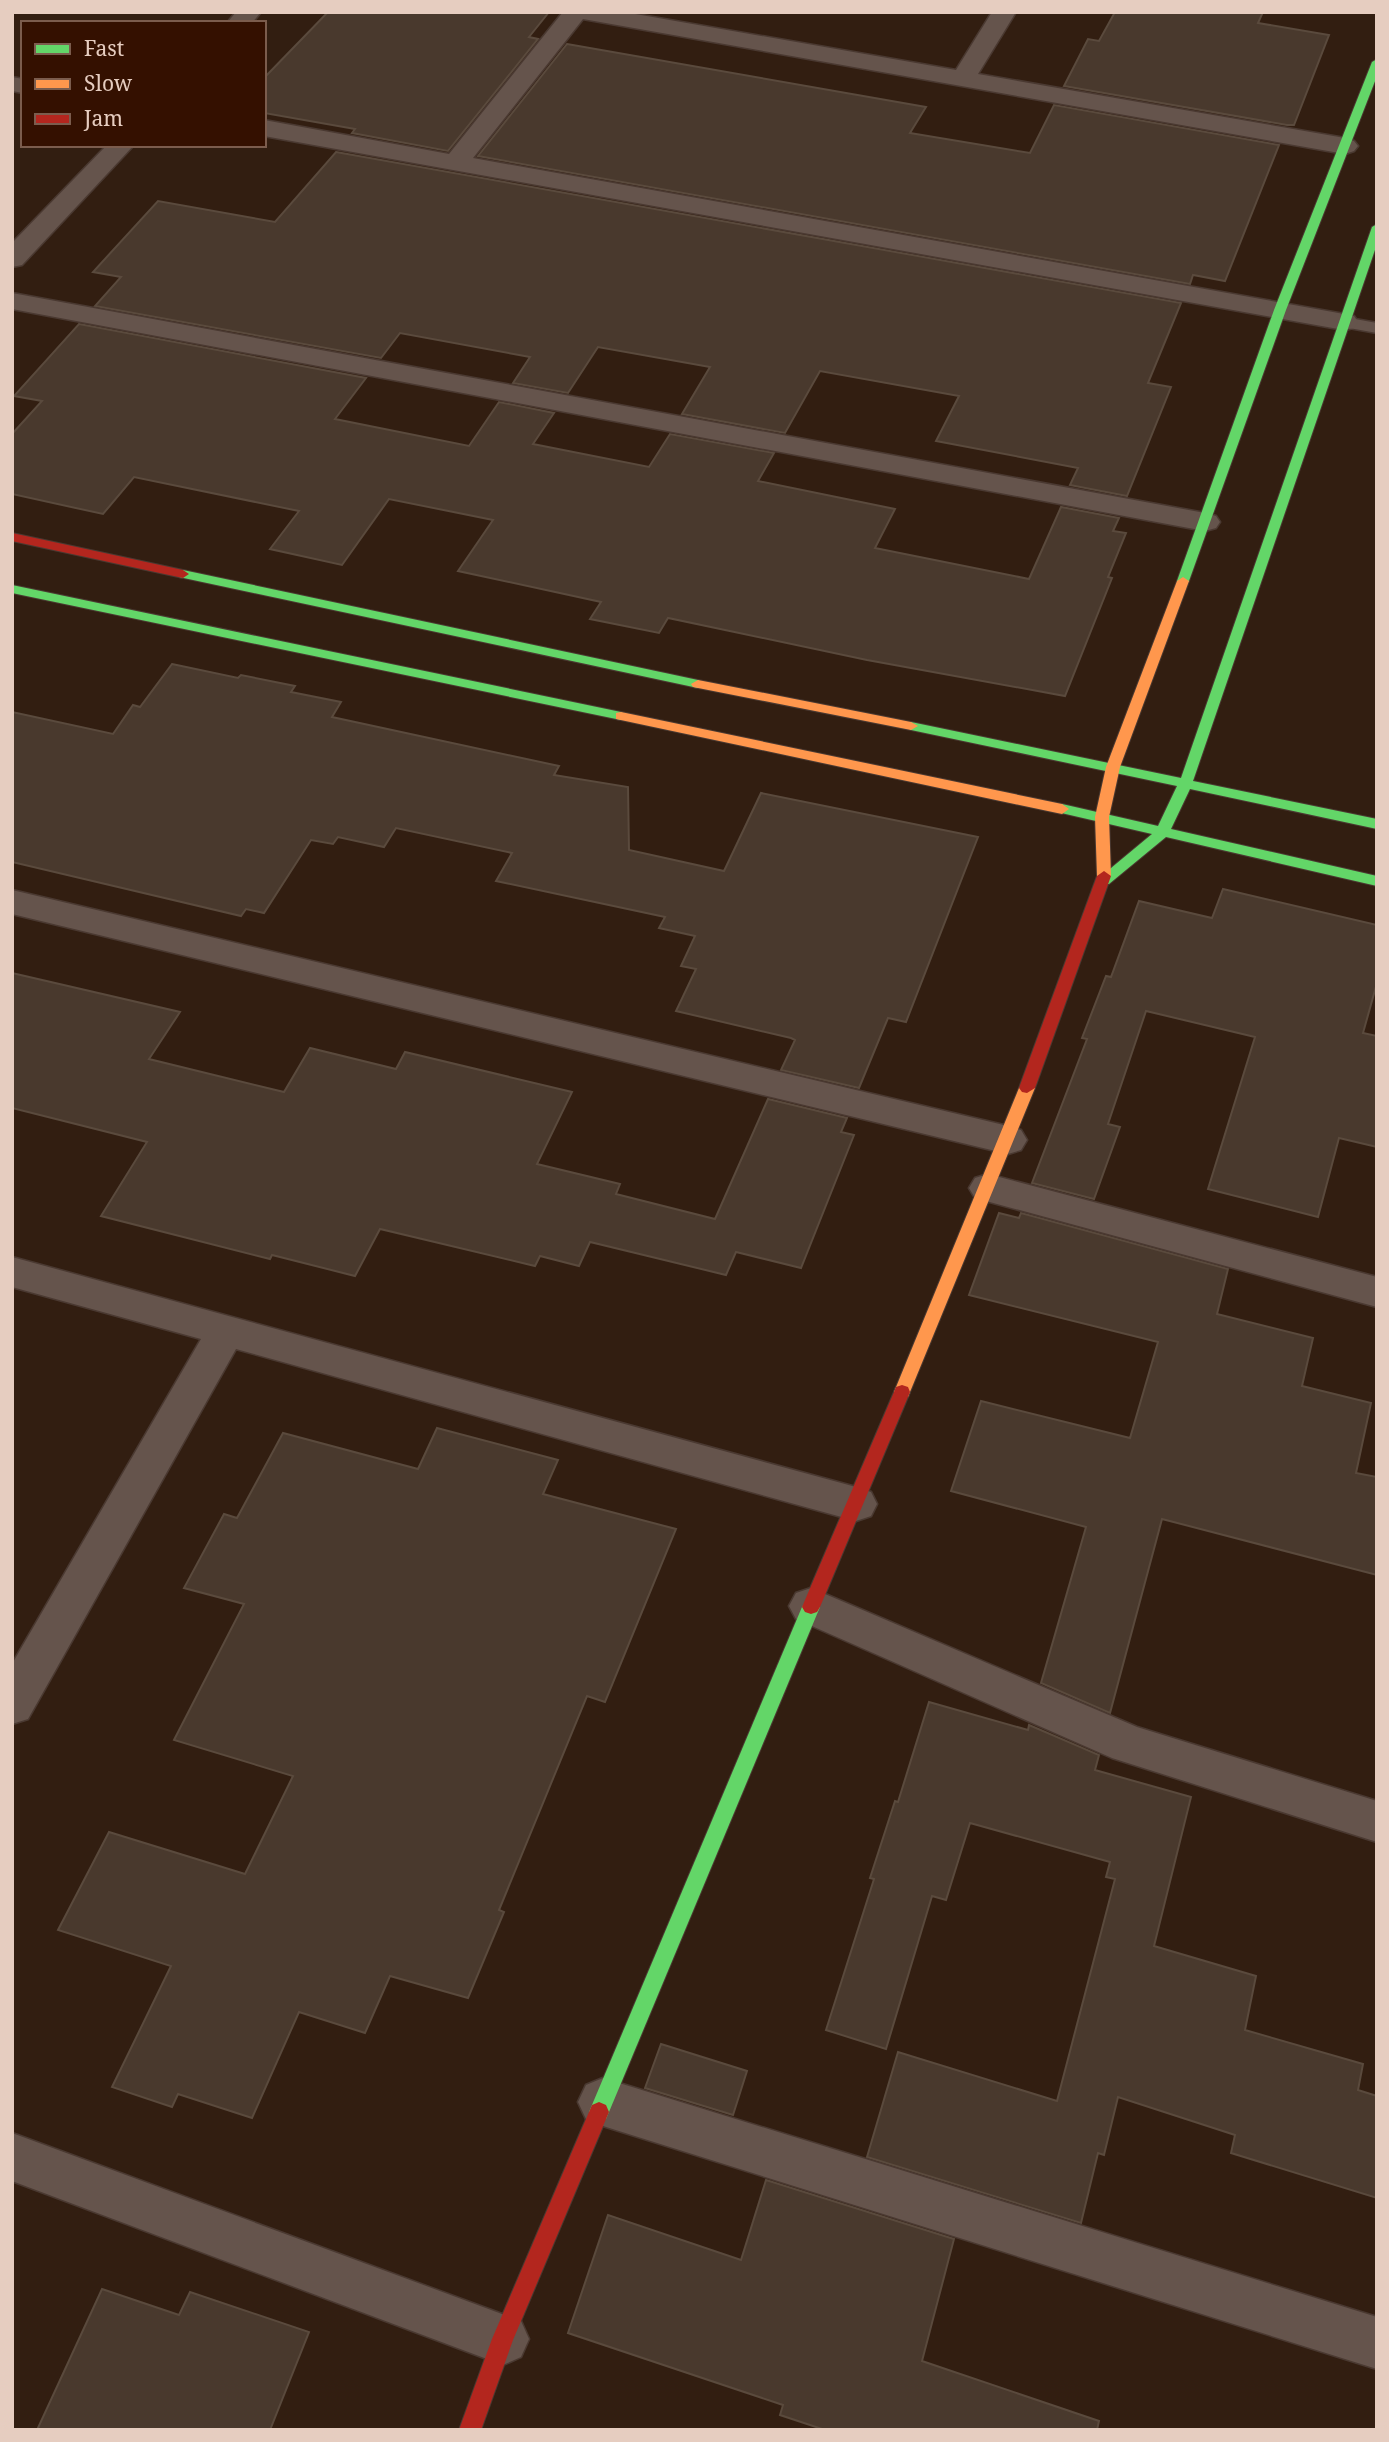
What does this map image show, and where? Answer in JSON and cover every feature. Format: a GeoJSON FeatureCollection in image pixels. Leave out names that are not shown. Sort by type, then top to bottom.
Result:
{"type":"FeatureCollection","features":[{"type":"Feature","properties":{"kind":"street"},"geometry":{"type":"LineString","coordinates":[[457,161],[576,12]]}},
{"type":"Feature","properties":{"kind":"street"},"geometry":{"type":"LineString","coordinates":[[582,12],[1345,146]]}},
{"type":"Feature","properties":{"kind":"street"},"geometry":{"type":"LineString","coordinates":[[963,79],[1004,12]]}},
{"type":"Feature","properties":{"kind":"street"},"geometry":{"type":"LineString","coordinates":[[470,2430],[503,2339],[1008,1140],[1104,881],[1102,817],[1113,767],[1205,522],[1280,310],[1377,62]]}},
{"type":"Feature","properties":{"kind":"street"},"geometry":{"type":"LineString","coordinates":[[266,128],[1344,322]]}},
{"type":"Feature","properties":{"kind":"street"},"geometry":{"type":"LineString","coordinates":[[12,259],[119,147]]}},
{"type":"Feature","properties":{"kind":"street"},"geometry":{"type":"LineString","coordinates":[[1104,881],[1162,832],[1186,782],[1377,227]]}},
{"type":"Feature","properties":{"kind":"street"},"geometry":{"type":"LineString","coordinates":[[12,302],[1205,522]]}},
{"type":"Feature","properties":{"kind":"street"},"geometry":{"type":"LineString","coordinates":[[12,537],[176,579],[1113,767],[1377,824]]}},
{"type":"Feature","properties":{"kind":"street"},"geometry":{"type":"LineString","coordinates":[[12,589],[150,611],[1102,817],[1377,881]]}},
{"type":"Feature","properties":{"kind":"street"},"geometry":{"type":"LineString","coordinates":[[12,902],[1008,1140]]}},
{"type":"Feature","properties":{"kind":"street"},"geometry":{"type":"LineString","coordinates":[[988,1188],[1377,1292]]}},
{"type":"Feature","properties":{"kind":"street"},"geometry":{"type":"LineString","coordinates":[[12,1272],[856,1504]]}},
{"type":"Feature","properties":{"kind":"street"},"geometry":{"type":"LineString","coordinates":[[12,1705],[227,1329]]}},
{"type":"Feature","properties":{"kind":"street"},"geometry":{"type":"LineString","coordinates":[[811,1606],[1128,1744],[1377,1822]]}},
{"type":"Feature","properties":{"kind":"street"},"geometry":{"type":"LineString","coordinates":[[603,2102],[1377,2343]]}},
{"type":"Feature","properties":{"kind":"street"},"geometry":{"type":"LineString","coordinates":[[12,2157],[503,2339]]}},
{"type":"Feature","properties":{"kind":"lane"},"geometry":{"type":"LineString","coordinates":[[1344,322],[1377,328]]}},
{"type":"Feature","properties":{"kind":"building"},"geometry":{"type":"Polygon","coordinates":[[[328,12],[549,12],[529,37],[538,39],[448,151],[352,133],[355,129],[266,113],[266,76],[328,12]]]}},
{"type":"Feature","properties":{"kind":"building"},"geometry":{"type":"Polygon","coordinates":[[[1115,12],[1263,12],[1258,23],[1329,35],[1294,125],[1287,125],[1064,86],[1088,39],[1099,41],[1115,12]]]}},
{"type":"Feature","properties":{"kind":"building"},"geometry":{"type":"Polygon","coordinates":[[[567,44],[926,107],[910,133],[1030,153],[1054,105],[1279,145],[1225,281],[1193,275],[1190,284],[478,156],[567,44]]]}},
{"type":"Feature","properties":{"kind":"building"},"geometry":{"type":"Polygon","coordinates":[[[336,152],[1181,303],[1148,383],[1171,387],[1127,496],[1070,485],[1078,468],[936,441],[959,396],[820,371],[785,433],[682,414],[710,367],[598,347],[568,393],[513,383],[530,357],[400,333],[381,358],[95,306],[121,277],[93,272],[158,201],[275,222],[336,152]]]}},
{"type":"Feature","properties":{"kind":"building"},"geometry":{"type":"Polygon","coordinates":[[[79,324],[366,378],[335,419],[469,446],[499,402],[554,413],[533,444],[649,467],[670,434],[774,453],[758,481],[895,509],[875,548],[1029,579],[1061,507],[1119,518],[1113,531],[1126,533],[1108,577],[1112,578],[1065,696],[867,660],[668,618],[659,633],[590,619],[601,602],[458,571],[493,520],[389,499],[342,565],[270,549],[299,511],[134,477],[103,514],[12,494],[12,434],[42,401],[14,396],[79,324]]]}},
{"type":"Feature","properties":{"kind":"building"},"geometry":{"type":"Polygon","coordinates":[[[172,664],[238,678],[241,675],[295,686],[291,692],[341,702],[332,717],[559,766],[554,775],[628,787],[629,850],[724,871],[761,793],[978,837],[906,1022],[888,1018],[859,1088],[781,1070],[795,1040],[791,1038],[676,1011],[696,969],[681,966],[695,936],[659,928],[665,917],[496,881],[512,853],[396,828],[384,847],[338,837],[333,844],[311,840],[264,913],[246,909],[241,916],[12,862],[12,712],[113,734],[133,705],[140,707],[172,664]]]}},
{"type":"Feature","properties":{"kind":"building"},"geometry":{"type":"Polygon","coordinates":[[[1223,889],[1377,925],[1377,983],[1363,1033],[1377,1036],[1377,1147],[1339,1138],[1318,1217],[1208,1189],[1255,1037],[1146,1011],[1108,1124],[1120,1127],[1094,1199],[1032,1183],[1087,1039],[1082,1038],[1106,976],[1111,977],[1139,901],[1212,918],[1223,889]]]}},
{"type":"Feature","properties":{"kind":"building"},"geometry":{"type":"Polygon","coordinates":[[[12,973],[180,1012],[149,1059],[284,1092],[310,1048],[396,1069],[405,1052],[572,1092],[537,1164],[620,1184],[616,1194],[715,1219],[768,1099],[847,1118],[841,1132],[854,1135],[801,1268],[736,1252],[726,1275],[590,1242],[579,1266],[540,1256],[535,1266],[380,1229],[355,1276],[272,1255],[270,1259],[101,1216],[147,1142],[12,1108],[12,973]]]}},
{"type":"Feature","properties":{"kind":"building"},"geometry":{"type":"Polygon","coordinates":[[[999,1213],[1019,1218],[1021,1213],[1228,1269],[1217,1314],[1313,1338],[1302,1386],[1371,1403],[1356,1473],[1377,1477],[1377,1575],[1162,1519],[1110,1713],[1041,1683],[1086,1527],[951,1491],[981,1401],[1130,1438],[1158,1342],[969,1295],[999,1213]]]}},
{"type":"Feature","properties":{"kind":"building"},"geometry":{"type":"Polygon","coordinates":[[[437,1428],[558,1460],[543,1494],[676,1529],[605,1702],[587,1696],[499,1910],[504,1912],[468,1998],[390,1976],[365,2033],[299,2012],[252,2118],[178,2094],[172,2107],[112,2087],[171,1966],[58,1930],[109,1832],[245,1874],[293,1776],[174,1740],[244,1604],[184,1588],[224,1514],[237,1518],[283,1433],[418,1469],[437,1428]]]}},
{"type":"Feature","properties":{"kind":"building"},"geometry":{"type":"Polygon","coordinates":[[[929,1702],[1028,1730],[1029,1725],[1099,1755],[1095,1770],[1191,1797],[1154,1946],[1256,1976],[1245,2030],[1363,2064],[1358,2090],[1377,2096],[1377,2198],[1231,2153],[1235,2135],[1118,2097],[1104,2155],[1098,2153],[1081,2223],[867,2157],[898,2052],[1057,2101],[1115,1879],[1106,1877],[1110,1862],[970,1823],[946,1900],[932,1896],[886,2049],[826,2030],[874,1879],[870,1878],[895,1801],[898,1802],[929,1702]]]}},
{"type":"Feature","properties":{"kind":"building"},"geometry":{"type":"Polygon","coordinates":[[[661,2044],[747,2071],[733,2115],[645,2088],[661,2044]]]}},
{"type":"Feature","properties":{"kind":"building"},"geometry":{"type":"Polygon","coordinates":[[[766,2180],[954,2239],[922,2361],[1099,2421],[1097,2430],[825,2430],[780,2415],[783,2405],[568,2333],[608,2215],[741,2260],[766,2180]]]}},
{"type":"Feature","properties":{"kind":"building"},"geometry":{"type":"Polygon","coordinates":[[[102,2289],[179,2315],[190,2292],[309,2332],[270,2430],[37,2430],[102,2289]]]}},
{"type":"Feature","properties":{"kind":"traffic: fast"},"geometry":{"type":"LineString","coordinates":[[1183,581],[1280,310],[1377,62]]}},
{"type":"Feature","properties":{"kind":"traffic: fast"},"geometry":{"type":"LineString","coordinates":[[1104,881],[1162,833],[1186,782],[1377,227]]}},
{"type":"Feature","properties":{"kind":"traffic: fast"},"geometry":{"type":"LineString","coordinates":[[183,574],[698,684]]}},
{"type":"Feature","properties":{"kind":"traffic: fast"},"geometry":{"type":"LineString","coordinates":[[12,589],[621,716]]}},
{"type":"Feature","properties":{"kind":"traffic: fast"},"geometry":{"type":"LineString","coordinates":[[911,726],[1377,824]]}},
{"type":"Feature","properties":{"kind":"traffic: fast"},"geometry":{"type":"LineString","coordinates":[[1062,809],[1377,881]]}},
{"type":"Feature","properties":{"kind":"traffic: fast"},"geometry":{"type":"LineString","coordinates":[[599,2112],[811,1607]]}},
{"type":"Feature","properties":{"kind":"traffic: slow"},"geometry":{"type":"LineString","coordinates":[[1104,876],[1102,817],[1113,767],[1183,581]]}},
{"type":"Feature","properties":{"kind":"traffic: slow"},"geometry":{"type":"LineString","coordinates":[[698,684],[911,726]]}},
{"type":"Feature","properties":{"kind":"traffic: slow"},"geometry":{"type":"LineString","coordinates":[[621,716],[1062,809]]}},
{"type":"Feature","properties":{"kind":"traffic: slow"},"geometry":{"type":"LineString","coordinates":[[902,1392],[1027,1088]]}},
{"type":"Feature","properties":{"kind":"traffic: jam"},"geometry":{"type":"LineString","coordinates":[[12,537],[183,574]]}},
{"type":"Feature","properties":{"kind":"traffic: jam"},"geometry":{"type":"LineString","coordinates":[[1027,1088],[1104,876]]}},
{"type":"Feature","properties":{"kind":"traffic: jam"},"geometry":{"type":"LineString","coordinates":[[811,1607],[902,1392]]}},
{"type":"Feature","properties":{"kind":"traffic: jam"},"geometry":{"type":"LineString","coordinates":[[470,2430],[503,2339],[599,2112]]}}]}
